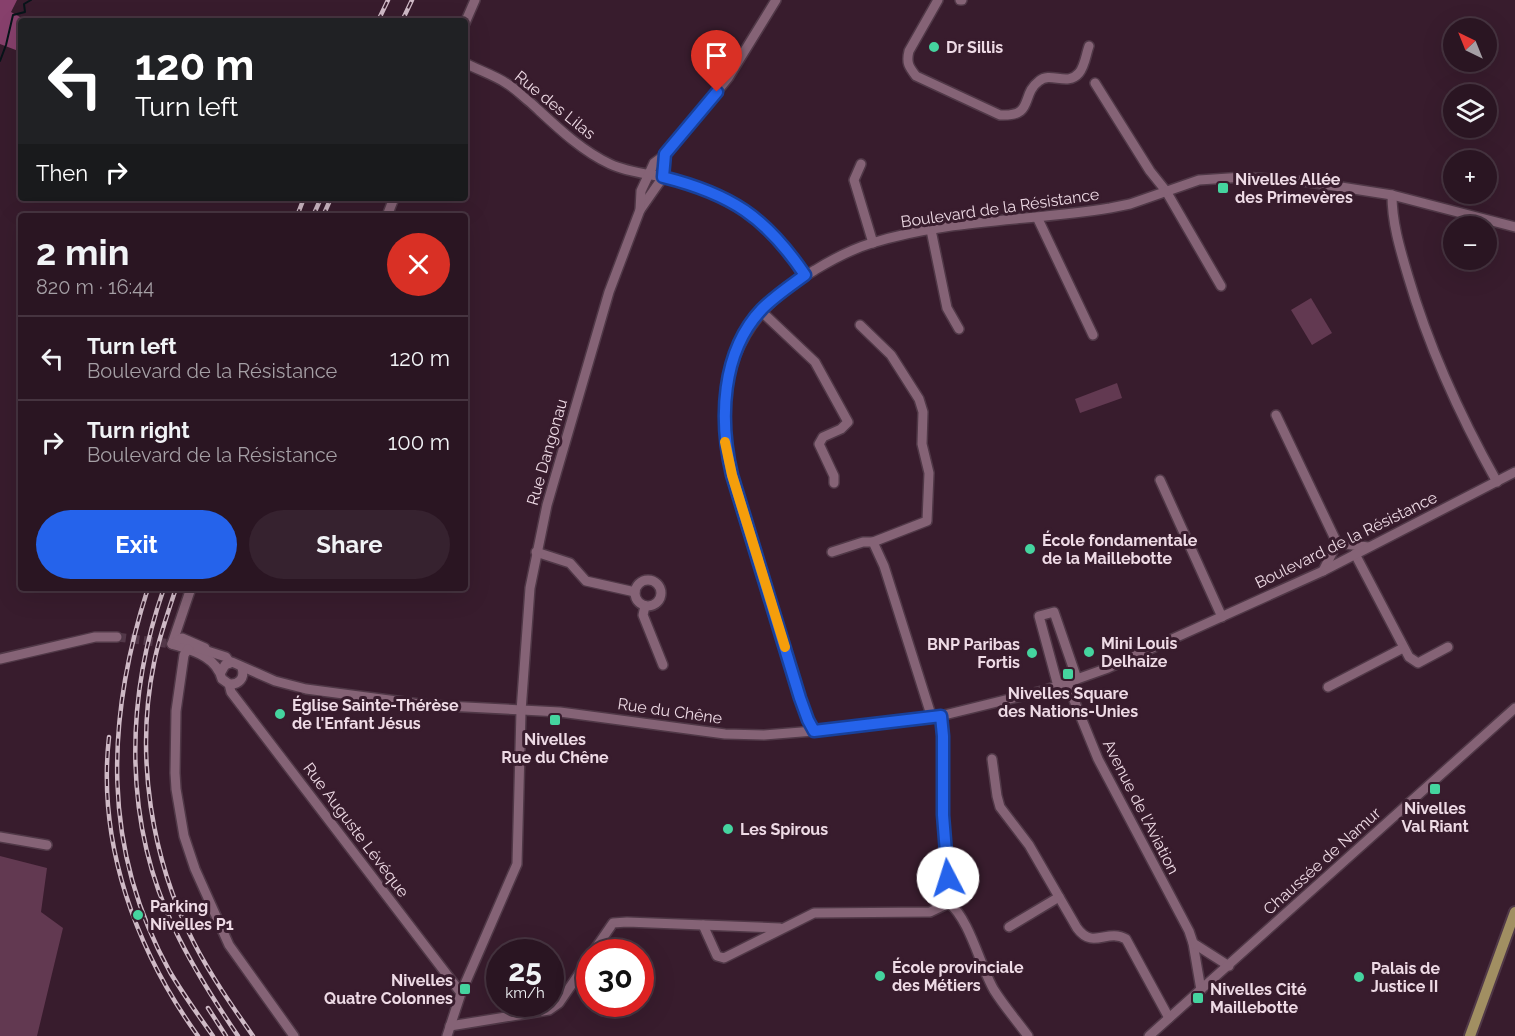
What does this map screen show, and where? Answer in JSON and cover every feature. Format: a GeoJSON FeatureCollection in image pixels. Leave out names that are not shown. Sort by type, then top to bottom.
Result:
{"type":"FeatureCollection","features":[{"type":"Feature","properties":{"kind":"main road"},"geometry":{"type":"LineString","coordinates":[[1470,1036],[1515,912]]}},
{"type":"Feature","properties":{"kind":"street"},"geometry":{"type":"LineString","coordinates":[[468,18],[475,0]]}},
{"type":"Feature","properties":{"kind":"street"},"geometry":{"type":"LineString","coordinates":[[648,174],[728,78],[776,0]]}},
{"type":"Feature","properties":{"kind":"street"},"geometry":{"type":"LineString","coordinates":[[938,0],[909,51],[907,59],[909,67],[916,76],[1000,115],[1013,115],[1024,107],[1036,83],[1042,78],[1071,79],[1079,73],[1089,46]]}},
{"type":"Feature","properties":{"kind":"street","name":"Rue des Lilas"},"geometry":{"type":"LineString","coordinates":[[468,64],[507,83],[580,146],[610,164],[629,171],[663,177],[707,190],[733,202],[774,233],[805,275]]}},
{"type":"Feature","properties":{"kind":"street"},"geometry":{"type":"LineString","coordinates":[[1095,83],[1150,171],[1166,191],[1221,286]]}},
{"type":"Feature","properties":{"kind":"street"},"geometry":{"type":"LineString","coordinates":[[663,177],[665,154]]}},
{"type":"Feature","properties":{"kind":"street"},"geometry":{"type":"LineString","coordinates":[[861,164],[854,180],[873,243]]}},
{"type":"Feature","properties":{"kind":"street","name":"Rue Dangonau"},"geometry":{"type":"LineString","coordinates":[[640,210],[641,191],[648,174]]}},
{"type":"Feature","properties":{"kind":"street","name":"Rue Dangonau"},"geometry":{"type":"LineString","coordinates":[[448,1031],[461,993],[517,864],[521,711],[530,588],[547,505],[609,292],[640,210],[663,177]]}},
{"type":"Feature","properties":{"kind":"street","name":"Boulevard de la Résistance"},"geometry":{"type":"LineString","coordinates":[[1515,227],[1392,195],[1309,182],[1244,177],[1198,180],[1130,204],[1110,208],[931,230],[873,243],[834,259],[805,275],[779,293],[761,311],[744,335],[731,366],[724,409],[725,440],[732,475],[800,698],[814,731],[937,717],[1067,683],[1136,656],[1323,571],[1515,472]]}},
{"type":"Feature","properties":{"kind":"street"},"geometry":{"type":"LineString","coordinates":[[1392,195],[1392,213],[1399,246],[1428,336],[1445,380],[1497,482]]}},
{"type":"Feature","properties":{"kind":"street"},"geometry":{"type":"LineString","coordinates":[[1037,217],[1093,335]]}},
{"type":"Feature","properties":{"kind":"street"},"geometry":{"type":"LineString","coordinates":[[931,230],[947,308],[959,329]]}},
{"type":"Feature","properties":{"kind":"street"},"geometry":{"type":"LineString","coordinates":[[761,311],[815,362],[848,422],[841,429],[824,437],[819,444],[834,476],[834,483]]}},
{"type":"Feature","properties":{"kind":"street"},"geometry":{"type":"LineString","coordinates":[[832,552],[863,542],[873,542],[927,521],[929,473],[922,444],[923,412],[919,399],[891,355],[860,325]]}},
{"type":"Feature","properties":{"kind":"street"},"geometry":{"type":"LineString","coordinates":[[1276,415],[1337,543]]}},
{"type":"Feature","properties":{"kind":"street"},"geometry":{"type":"LineString","coordinates":[[1160,480],[1222,617]]}},
{"type":"Feature","properties":{"kind":"street"},"geometry":{"type":"LineString","coordinates":[[873,542],[884,566],[943,736],[943,815],[949,903],[957,909],[993,988],[1028,1036]]}},
{"type":"Feature","properties":{"kind":"street"},"geometry":{"type":"LineString","coordinates":[[1337,543],[1369,547]]}},
{"type":"Feature","properties":{"kind":"street"},"geometry":{"type":"LineString","coordinates":[[1323,571],[1337,543]]}},
{"type":"Feature","properties":{"kind":"street"},"geometry":{"type":"LineString","coordinates":[[536,552],[570,563],[586,581],[635,591]]}},
{"type":"Feature","properties":{"kind":"street"},"geometry":{"type":"LineString","coordinates":[[1355,554],[1409,657],[1418,663],[1448,648]]}},
{"type":"Feature","properties":{"kind":"street"},"geometry":{"type":"LineString","coordinates":[[647,580],[656,583],[661,596],[653,606],[645,606],[638,600],[635,591],[638,584],[647,580]]}},
{"type":"Feature","properties":{"kind":"street"},"geometry":{"type":"LineString","coordinates":[[172,644],[190,591]]}},
{"type":"Feature","properties":{"kind":"street"},"geometry":{"type":"LineString","coordinates":[[645,606],[643,615],[663,665]]}},
{"type":"Feature","properties":{"kind":"street"},"geometry":{"type":"LineString","coordinates":[[1054,612],[1067,683],[1039,616],[1054,612]]}},
{"type":"Feature","properties":{"kind":"street"},"geometry":{"type":"LineString","coordinates":[[0,659],[95,637],[117,637]]}},
{"type":"Feature","properties":{"kind":"street"},"geometry":{"type":"LineString","coordinates":[[172,644],[182,638],[212,652]]}},
{"type":"Feature","properties":{"kind":"street"},"geometry":{"type":"LineString","coordinates":[[172,644],[205,656],[221,672],[222,679],[229,684],[236,684],[241,680],[243,672],[236,663],[225,665],[221,672]]}},
{"type":"Feature","properties":{"kind":"street"},"geometry":{"type":"LineString","coordinates":[[230,663],[226,657],[191,646],[184,656],[176,722],[176,789],[184,836],[195,869],[229,945],[294,1036]]}},
{"type":"Feature","properties":{"kind":"street"},"geometry":{"type":"LineString","coordinates":[[1328,687],[1403,648]]}},
{"type":"Feature","properties":{"kind":"street","name":"Rue du Chêne"},"geometry":{"type":"LineString","coordinates":[[242,668],[274,681],[306,689],[427,705],[580,714],[737,735],[814,731]]}},
{"type":"Feature","properties":{"kind":"street","name":"Avenue de l'Aviation"},"geometry":{"type":"LineString","coordinates":[[1067,683],[1098,759],[1189,931],[1201,990]]}},
{"type":"Feature","properties":{"kind":"street","name":"Rue Auguste Lévéque"},"geometry":{"type":"LineString","coordinates":[[229,684],[231,692],[461,993]]}},
{"type":"Feature","properties":{"kind":"street","name":"Chaussée de Namur"},"geometry":{"type":"LineString","coordinates":[[1149,1036],[1515,708]]}},
{"type":"Feature","properties":{"kind":"street"},"geometry":{"type":"LineString","coordinates":[[992,759],[1000,807],[1029,845],[1082,936],[1096,939],[1119,935],[1129,943],[1169,1018]]}},
{"type":"Feature","properties":{"kind":"street"},"geometry":{"type":"LineString","coordinates":[[0,837],[48,845]]}},
{"type":"Feature","properties":{"kind":"street"},"geometry":{"type":"LineString","coordinates":[[1009,927],[1059,897]]}},
{"type":"Feature","properties":{"kind":"street"},"geometry":{"type":"LineString","coordinates":[[703,926],[717,956],[724,958],[814,913],[930,912],[949,903]]}},
{"type":"Feature","properties":{"kind":"street"},"geometry":{"type":"LineString","coordinates":[[602,939],[613,923],[627,922],[782,928]]}},
{"type":"Feature","properties":{"kind":"street"},"geometry":{"type":"LineString","coordinates":[[1193,943],[1229,966]]}},
{"type":"Feature","properties":{"kind":"street"},"geometry":{"type":"LineString","coordinates":[[448,1031],[549,1010],[559,1003],[576,978]]}},
{"type":"Feature","properties":{"kind":"shaded area"},"geometry":{"type":"Polygon","coordinates":[[[0,0],[17,0],[11,12],[22,18],[18,18],[18,51],[0,44],[0,0]]]}},
{"type":"Feature","properties":{"kind":"shaded area"},"geometry":{"type":"Polygon","coordinates":[[[1311,298],[1332,333],[1312,345],[1291,310],[1311,298]]]}},
{"type":"Feature","properties":{"kind":"shaded area"},"geometry":{"type":"Polygon","coordinates":[[[1117,383],[1122,398],[1080,413],[1075,399],[1117,383]]]}},
{"type":"Feature","properties":{"kind":"shaded area"},"geometry":{"type":"Polygon","coordinates":[[[0,856],[47,868],[41,912],[63,928],[37,1036],[0,1036],[0,856]]]}},
{"type":"Feature","properties":{"kind":"waterway"},"geometry":{"type":"LineString","coordinates":[[0,61],[13,15],[25,12],[24,4],[31,0]]}},
{"type":"Feature","properties":{"kind":"tunnel"},"geometry":{"type":"LineString","coordinates":[[117,637],[172,644]]}},
{"type":"Feature","properties":{"kind":"railway"},"geometry":{"type":"LineString","coordinates":[[379,18],[388,0]]}},
{"type":"Feature","properties":{"kind":"railway"},"geometry":{"type":"LineString","coordinates":[[403,18],[412,0]]}},
{"type":"Feature","properties":{"kind":"railway"},"geometry":{"type":"LineString","coordinates":[[298,213],[303,201]]}},
{"type":"Feature","properties":{"kind":"railway"},"geometry":{"type":"LineString","coordinates":[[314,213],[320,201]]}},
{"type":"Feature","properties":{"kind":"railway"},"geometry":{"type":"LineString","coordinates":[[324,213],[330,201]]}},
{"type":"Feature","properties":{"kind":"railway"},"geometry":{"type":"LineString","coordinates":[[147,591],[134,637],[124,686],[118,734],[117,783],[122,831],[132,878],[148,925],[170,972],[213,1036]]}},
{"type":"Feature","properties":{"kind":"railway"},"geometry":{"type":"LineString","coordinates":[[163,591],[151,630],[142,673],[135,760],[138,804],[146,847],[158,889],[175,930],[189,958],[238,1036]]}},
{"type":"Feature","properties":{"kind":"railway"},"geometry":{"type":"LineString","coordinates":[[175,591],[154,663],[146,734],[147,770],[157,842],[179,911],[194,943],[207,967],[253,1036]]}},
{"type":"Feature","properties":{"kind":"railway"},"geometry":{"type":"LineString","coordinates":[[109,737],[107,777],[109,817],[126,894],[139,932],[156,968],[198,1036]]}},
{"type":"Feature","properties":{"kind":"railway"},"geometry":{"type":"LineString","coordinates":[[208,1008],[226,1036]]}},
{"type":"Feature","properties":{"kind":"slow traffic"},"geometry":{"type":"LineString","coordinates":[[725,442],[732,475],[785,647]]}},
{"type":"Feature","properties":{"kind":"place","name":"Dr Sillis"},"geometry":{"type":"Point","coordinates":[934,47]}},
{"type":"Feature","properties":{"kind":"place","name":"Nivelles Allée des Primevères"},"geometry":{"type":"Point","coordinates":[1223,188]}},
{"type":"Feature","properties":{"kind":"place","name":"École fondamentale de la Maillebotte"},"geometry":{"type":"Point","coordinates":[1030,549]}},
{"type":"Feature","properties":{"kind":"place","name":"Mini Louis Delhaize"},"geometry":{"type":"Point","coordinates":[1089,652]}},
{"type":"Feature","properties":{"kind":"place","name":"BNP Paribas Fortis"},"geometry":{"type":"Point","coordinates":[1032,653]}},
{"type":"Feature","properties":{"kind":"place","name":"Nivelles Square des Nations-Unies"},"geometry":{"type":"Point","coordinates":[1068,674]}},
{"type":"Feature","properties":{"kind":"place","name":"Église Sainte-Thérèse de l'Enfant Jésus"},"geometry":{"type":"Point","coordinates":[280,714]}},
{"type":"Feature","properties":{"kind":"place","name":"Nivelles Rue du Chêne"},"geometry":{"type":"Point","coordinates":[555,720]}},
{"type":"Feature","properties":{"kind":"place","name":"Nivelles Val Riant"},"geometry":{"type":"Point","coordinates":[1435,789]}},
{"type":"Feature","properties":{"kind":"place","name":"Les Spirous"},"geometry":{"type":"Point","coordinates":[728,829]}},
{"type":"Feature","properties":{"kind":"place","name":"Parking Nivelles P1"},"geometry":{"type":"Point","coordinates":[138,915]}},
{"type":"Feature","properties":{"kind":"place","name":"École provinciale des Métiers"},"geometry":{"type":"Point","coordinates":[880,976]}},
{"type":"Feature","properties":{"kind":"place","name":"Palais de Justice II"},"geometry":{"type":"Point","coordinates":[1359,977]}},
{"type":"Feature","properties":{"kind":"place","name":"Nivelles Quatre Colonnes"},"geometry":{"type":"Point","coordinates":[465,989]}},
{"type":"Feature","properties":{"kind":"place","name":"Nivelles Cité Maillebotte"},"geometry":{"type":"Point","coordinates":[1198,998]}},
{"type":"Feature","properties":{"kind":"route"},"geometry":{"type":"LineString","coordinates":[[717,92],[665,154],[663,177],[724,197],[757,218],[787,248],[805,275],[779,293],[751,323],[731,366],[724,409],[725,440],[732,475],[800,698],[814,731],[941,716],[943,815],[948,878]]}}]}
